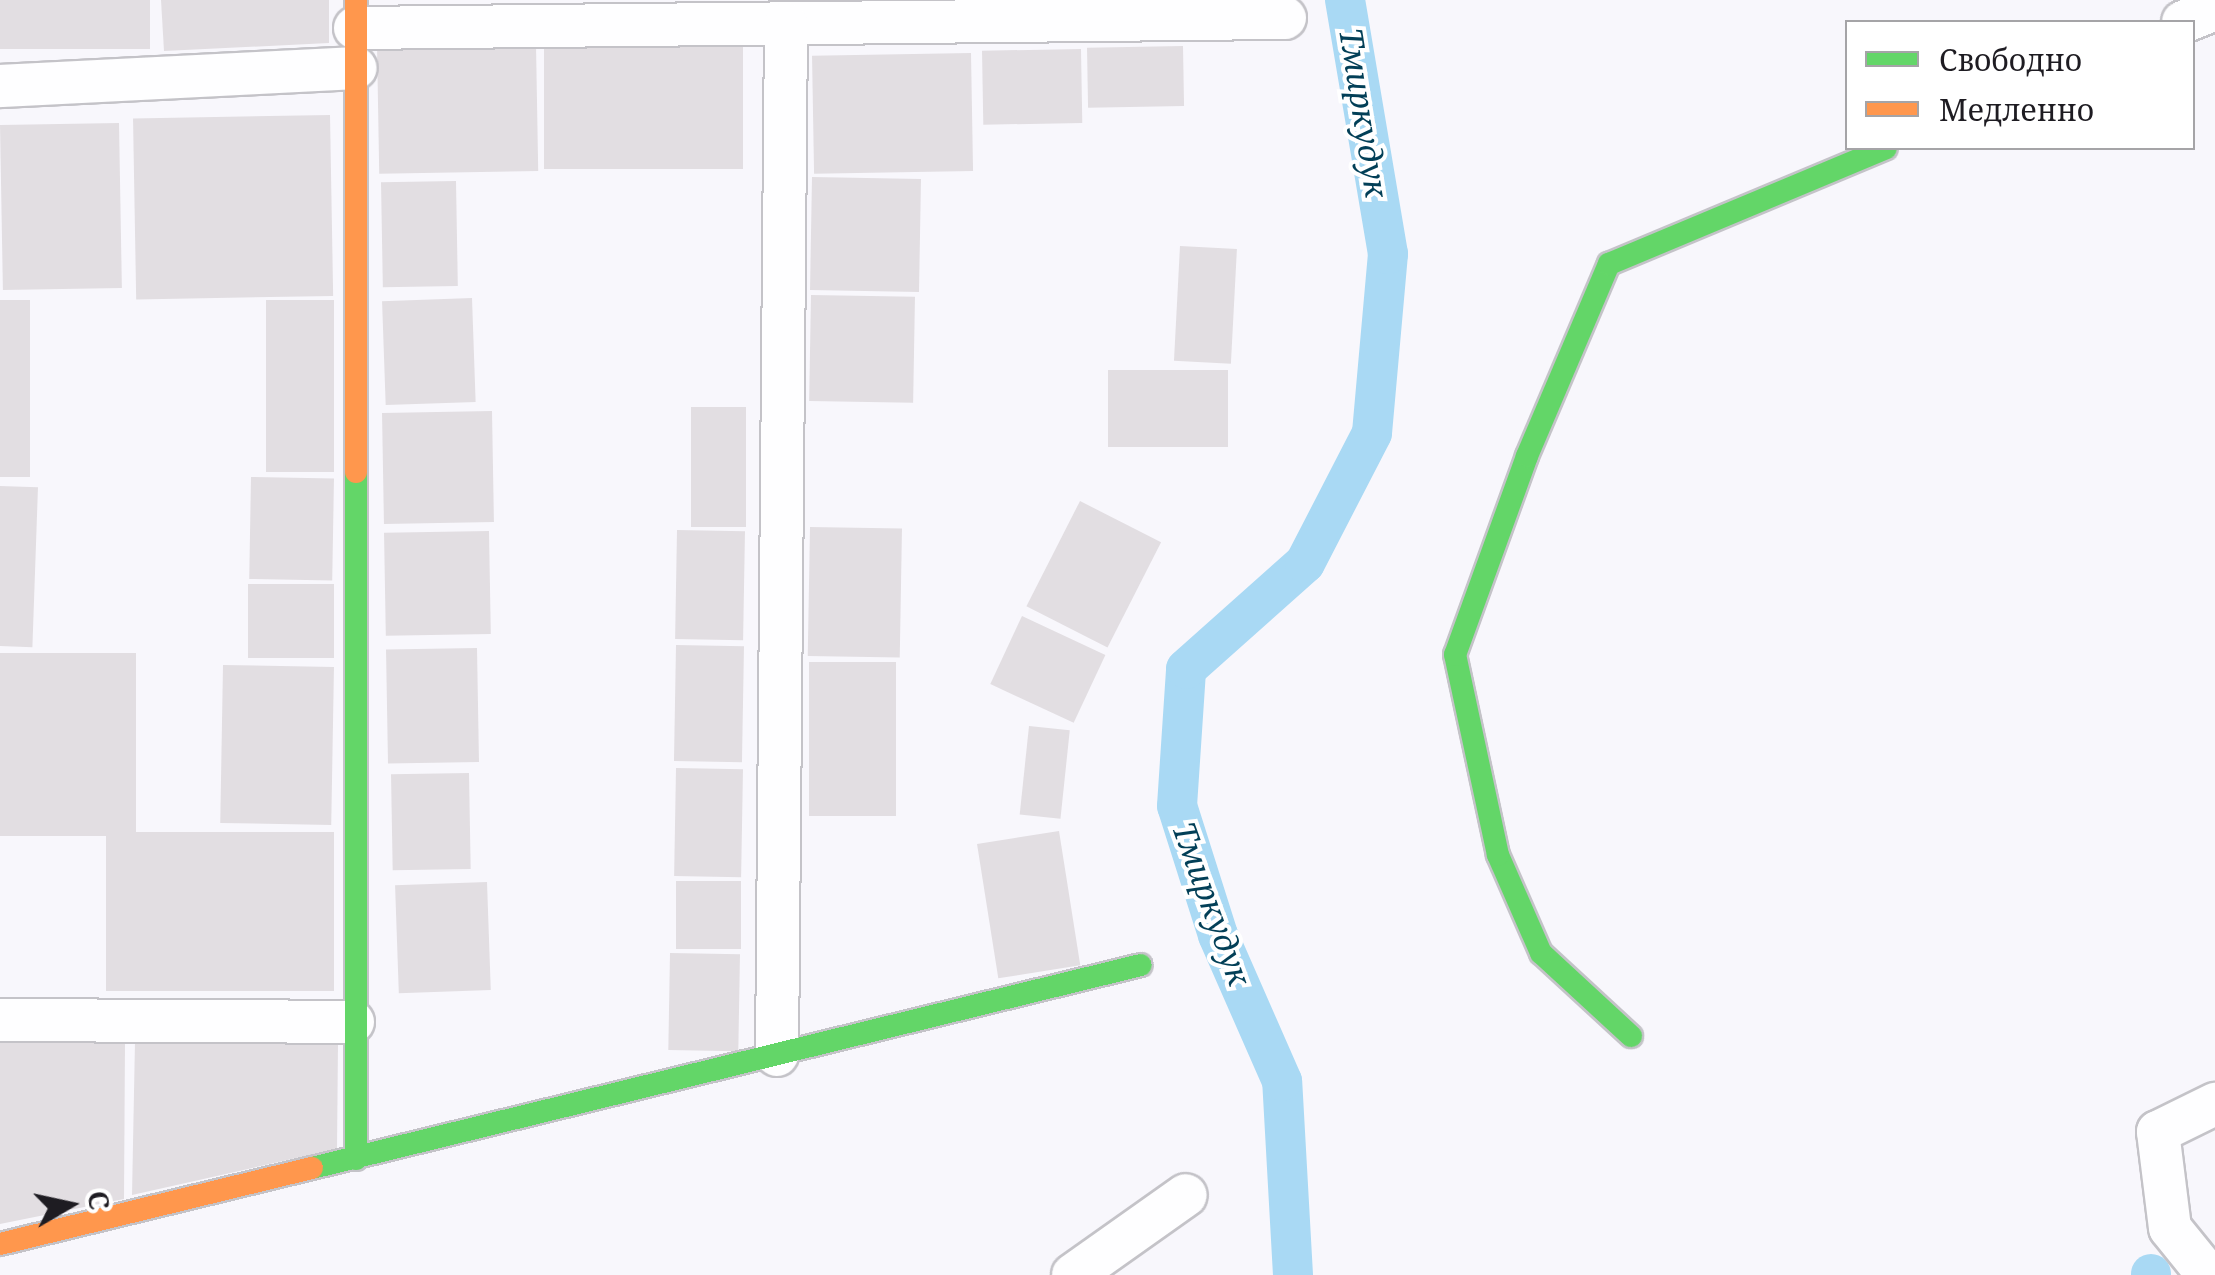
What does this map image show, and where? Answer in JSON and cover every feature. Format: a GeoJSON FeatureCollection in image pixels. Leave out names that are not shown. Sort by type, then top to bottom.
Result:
{"type":"FeatureCollection","features":[{"type":"Feature","properties":{"kind":"street"},"geometry":{"type":"LineString","coordinates":[[2188,20],[2215,9]]}},
{"type":"Feature","properties":{"kind":"street"},"geometry":{"type":"LineString","coordinates":[[0,86],[356,32],[1285,18]]}},
{"type":"Feature","properties":{"kind":"street"},"geometry":{"type":"LineString","coordinates":[[777,1055],[786,24]]}},
{"type":"Feature","properties":{"kind":"street"},"geometry":{"type":"LineString","coordinates":[[356,32],[356,1159]]}},
{"type":"Feature","properties":{"kind":"street"},"geometry":{"type":"LineString","coordinates":[[1631,1036],[1541,954],[1498,855],[1454,656],[1528,456],[1609,264],[1881,150]]}},
{"type":"Feature","properties":{"kind":"street"},"geometry":{"type":"LineString","coordinates":[[0,1244],[1141,965]]}},
{"type":"Feature","properties":{"kind":"street"},"geometry":{"type":"LineString","coordinates":[[0,1020],[354,1022]]}},
{"type":"Feature","properties":{"kind":"street"},"geometry":{"type":"LineString","coordinates":[[2208,1275],[2170,1228],[2158,1132],[2215,1104]]}},
{"type":"Feature","properties":{"kind":"street"},"geometry":{"type":"LineString","coordinates":[[1073,1275],[1186,1195]]}},
{"type":"Feature","properties":{"kind":"building"},"geometry":{"type":"Polygon","coordinates":[[[0,0],[150,0],[150,49],[0,49],[0,0]]]}},
{"type":"Feature","properties":{"kind":"building"},"geometry":{"type":"Polygon","coordinates":[[[161,0],[329,0],[329,43],[164,51],[161,0]]]}},
{"type":"Feature","properties":{"kind":"building"},"geometry":{"type":"Polygon","coordinates":[[[544,41],[743,41],[743,169],[544,169],[544,41]]]}},
{"type":"Feature","properties":{"kind":"building"},"geometry":{"type":"Polygon","coordinates":[[[536,44],[538,171],[379,174],[377,47],[536,44]]]}},
{"type":"Feature","properties":{"kind":"building"},"geometry":{"type":"Polygon","coordinates":[[[1183,46],[1184,106],[1088,108],[1087,48],[1183,46]]]}},
{"type":"Feature","properties":{"kind":"building"},"geometry":{"type":"Polygon","coordinates":[[[1081,49],[1082,123],[983,125],[982,51],[1081,49]]]}},
{"type":"Feature","properties":{"kind":"building"},"geometry":{"type":"Polygon","coordinates":[[[971,53],[973,171],[814,174],[812,56],[971,53]]]}},
{"type":"Feature","properties":{"kind":"building"},"geometry":{"type":"Polygon","coordinates":[[[330,115],[333,296],[136,299],[133,118],[330,115]]]}},
{"type":"Feature","properties":{"kind":"building"},"geometry":{"type":"Polygon","coordinates":[[[119,123],[122,288],[3,290],[0,125],[119,123]]]}},
{"type":"Feature","properties":{"kind":"building"},"geometry":{"type":"Polygon","coordinates":[[[812,177],[921,179],[919,292],[810,290],[812,177]]]}},
{"type":"Feature","properties":{"kind":"building"},"geometry":{"type":"Polygon","coordinates":[[[456,181],[458,286],[383,287],[381,182],[456,181]]]}},
{"type":"Feature","properties":{"kind":"building"},"geometry":{"type":"Polygon","coordinates":[[[1180,246],[1237,249],[1231,364],[1174,361],[1180,246]]]}},
{"type":"Feature","properties":{"kind":"building"},"geometry":{"type":"Polygon","coordinates":[[[811,295],[915,297],[913,403],[809,401],[811,295]]]}},
{"type":"Feature","properties":{"kind":"building"},"geometry":{"type":"Polygon","coordinates":[[[472,298],[476,402],[386,405],[382,301],[472,298]]]}},
{"type":"Feature","properties":{"kind":"building"},"geometry":{"type":"Polygon","coordinates":[[[0,300],[30,300],[30,477],[0,477],[0,300]]]}},
{"type":"Feature","properties":{"kind":"building"},"geometry":{"type":"Polygon","coordinates":[[[266,300],[334,300],[334,472],[266,472],[266,300]]]}},
{"type":"Feature","properties":{"kind":"building"},"geometry":{"type":"Polygon","coordinates":[[[1108,370],[1228,370],[1228,447],[1108,447],[1108,370]]]}},
{"type":"Feature","properties":{"kind":"building"},"geometry":{"type":"Polygon","coordinates":[[[691,407],[746,407],[746,527],[691,527],[691,407]]]}},
{"type":"Feature","properties":{"kind":"building"},"geometry":{"type":"Polygon","coordinates":[[[492,411],[494,522],[384,524],[382,413],[492,411]]]}},
{"type":"Feature","properties":{"kind":"building"},"geometry":{"type":"Polygon","coordinates":[[[251,477],[334,478],[332,580],[249,579],[251,477]]]}},
{"type":"Feature","properties":{"kind":"building"},"geometry":{"type":"Polygon","coordinates":[[[0,486],[38,487],[32,647],[0,646],[0,486]]]}},
{"type":"Feature","properties":{"kind":"building"},"geometry":{"type":"Polygon","coordinates":[[[1080,501],[1161,542],[1108,647],[1026,606],[1080,501]]]}},
{"type":"Feature","properties":{"kind":"building"},"geometry":{"type":"Polygon","coordinates":[[[810,527],[902,529],[900,658],[808,656],[810,527]]]}},
{"type":"Feature","properties":{"kind":"building"},"geometry":{"type":"Polygon","coordinates":[[[677,530],[745,531],[743,640],[675,639],[677,530]]]}},
{"type":"Feature","properties":{"kind":"building"},"geometry":{"type":"Polygon","coordinates":[[[489,531],[491,634],[386,636],[384,533],[489,531]]]}},
{"type":"Feature","properties":{"kind":"building"},"geometry":{"type":"Polygon","coordinates":[[[248,584],[334,584],[334,658],[248,658],[248,584]]]}},
{"type":"Feature","properties":{"kind":"building"},"geometry":{"type":"Polygon","coordinates":[[[1022,616],[1105,655],[1074,723],[990,684],[1022,616]]]}},
{"type":"Feature","properties":{"kind":"building"},"geometry":{"type":"Polygon","coordinates":[[[676,645],[744,646],[742,762],[674,761],[676,645]]]}},
{"type":"Feature","properties":{"kind":"building"},"geometry":{"type":"Polygon","coordinates":[[[477,648],[479,762],[388,764],[386,650],[477,648]]]}},
{"type":"Feature","properties":{"kind":"building"},"geometry":{"type":"Polygon","coordinates":[[[0,653],[136,653],[136,836],[0,836],[0,653]]]}},
{"type":"Feature","properties":{"kind":"building"},"geometry":{"type":"Polygon","coordinates":[[[809,662],[896,662],[896,816],[809,816],[809,662]]]}},
{"type":"Feature","properties":{"kind":"building"},"geometry":{"type":"Polygon","coordinates":[[[223,665],[334,667],[331,825],[220,823],[223,665]]]}},
{"type":"Feature","properties":{"kind":"building"},"geometry":{"type":"Polygon","coordinates":[[[1029,726],[1070,730],[1060,819],[1020,815],[1029,726]]]}},
{"type":"Feature","properties":{"kind":"building"},"geometry":{"type":"Polygon","coordinates":[[[676,768],[743,769],[741,877],[674,876],[676,768]]]}},
{"type":"Feature","properties":{"kind":"building"},"geometry":{"type":"Polygon","coordinates":[[[469,773],[471,869],[393,870],[391,774],[469,773]]]}},
{"type":"Feature","properties":{"kind":"building"},"geometry":{"type":"Polygon","coordinates":[[[1059,831],[1080,965],[998,978],[977,844],[1059,831]]]}},
{"type":"Feature","properties":{"kind":"building"},"geometry":{"type":"Polygon","coordinates":[[[106,832],[334,832],[334,991],[106,991],[106,832]]]}},
{"type":"Feature","properties":{"kind":"building"},"geometry":{"type":"Polygon","coordinates":[[[676,881],[741,881],[741,949],[676,949],[676,881]]]}},
{"type":"Feature","properties":{"kind":"building"},"geometry":{"type":"Polygon","coordinates":[[[487,882],[491,990],[399,993],[395,885],[487,882]]]}},
{"type":"Feature","properties":{"kind":"building"},"geometry":{"type":"Polygon","coordinates":[[[670,953],[740,954],[738,1051],[668,1050],[670,953]]]}},
{"type":"Feature","properties":{"kind":"building"},"geometry":{"type":"Polygon","coordinates":[[[0,1041],[125,1042],[124,1199],[0,1224],[0,1041]]]}},
{"type":"Feature","properties":{"kind":"building"},"geometry":{"type":"Polygon","coordinates":[[[135,1041],[338,1043],[337,1149],[132,1195],[135,1041]]]}},
{"type":"Feature","properties":{"kind":"waterway","name":"Тмиркудук"},"geometry":{"type":"LineString","coordinates":[[1293,1275],[1282,1081],[1218,935],[1177,806],[1186,669],[1305,563],[1372,433],[1388,254],[1345,0]]}},
{"type":"Feature","properties":{"kind":"traffic: fast"},"geometry":{"type":"LineString","coordinates":[[1631,1036],[1541,953],[1498,855],[1455,655],[1527,456],[1609,264],[1881,150]]}},
{"type":"Feature","properties":{"kind":"traffic: fast"},"geometry":{"type":"LineString","coordinates":[[356,472],[356,1159]]}},
{"type":"Feature","properties":{"kind":"traffic: fast"},"geometry":{"type":"LineString","coordinates":[[312,1168],[1141,965]]}},
{"type":"Feature","properties":{"kind":"traffic: slow"},"geometry":{"type":"LineString","coordinates":[[356,0],[356,472]]}},
{"type":"Feature","properties":{"kind":"traffic: slow"},"geometry":{"type":"LineString","coordinates":[[0,1244],[312,1168]]}}]}
